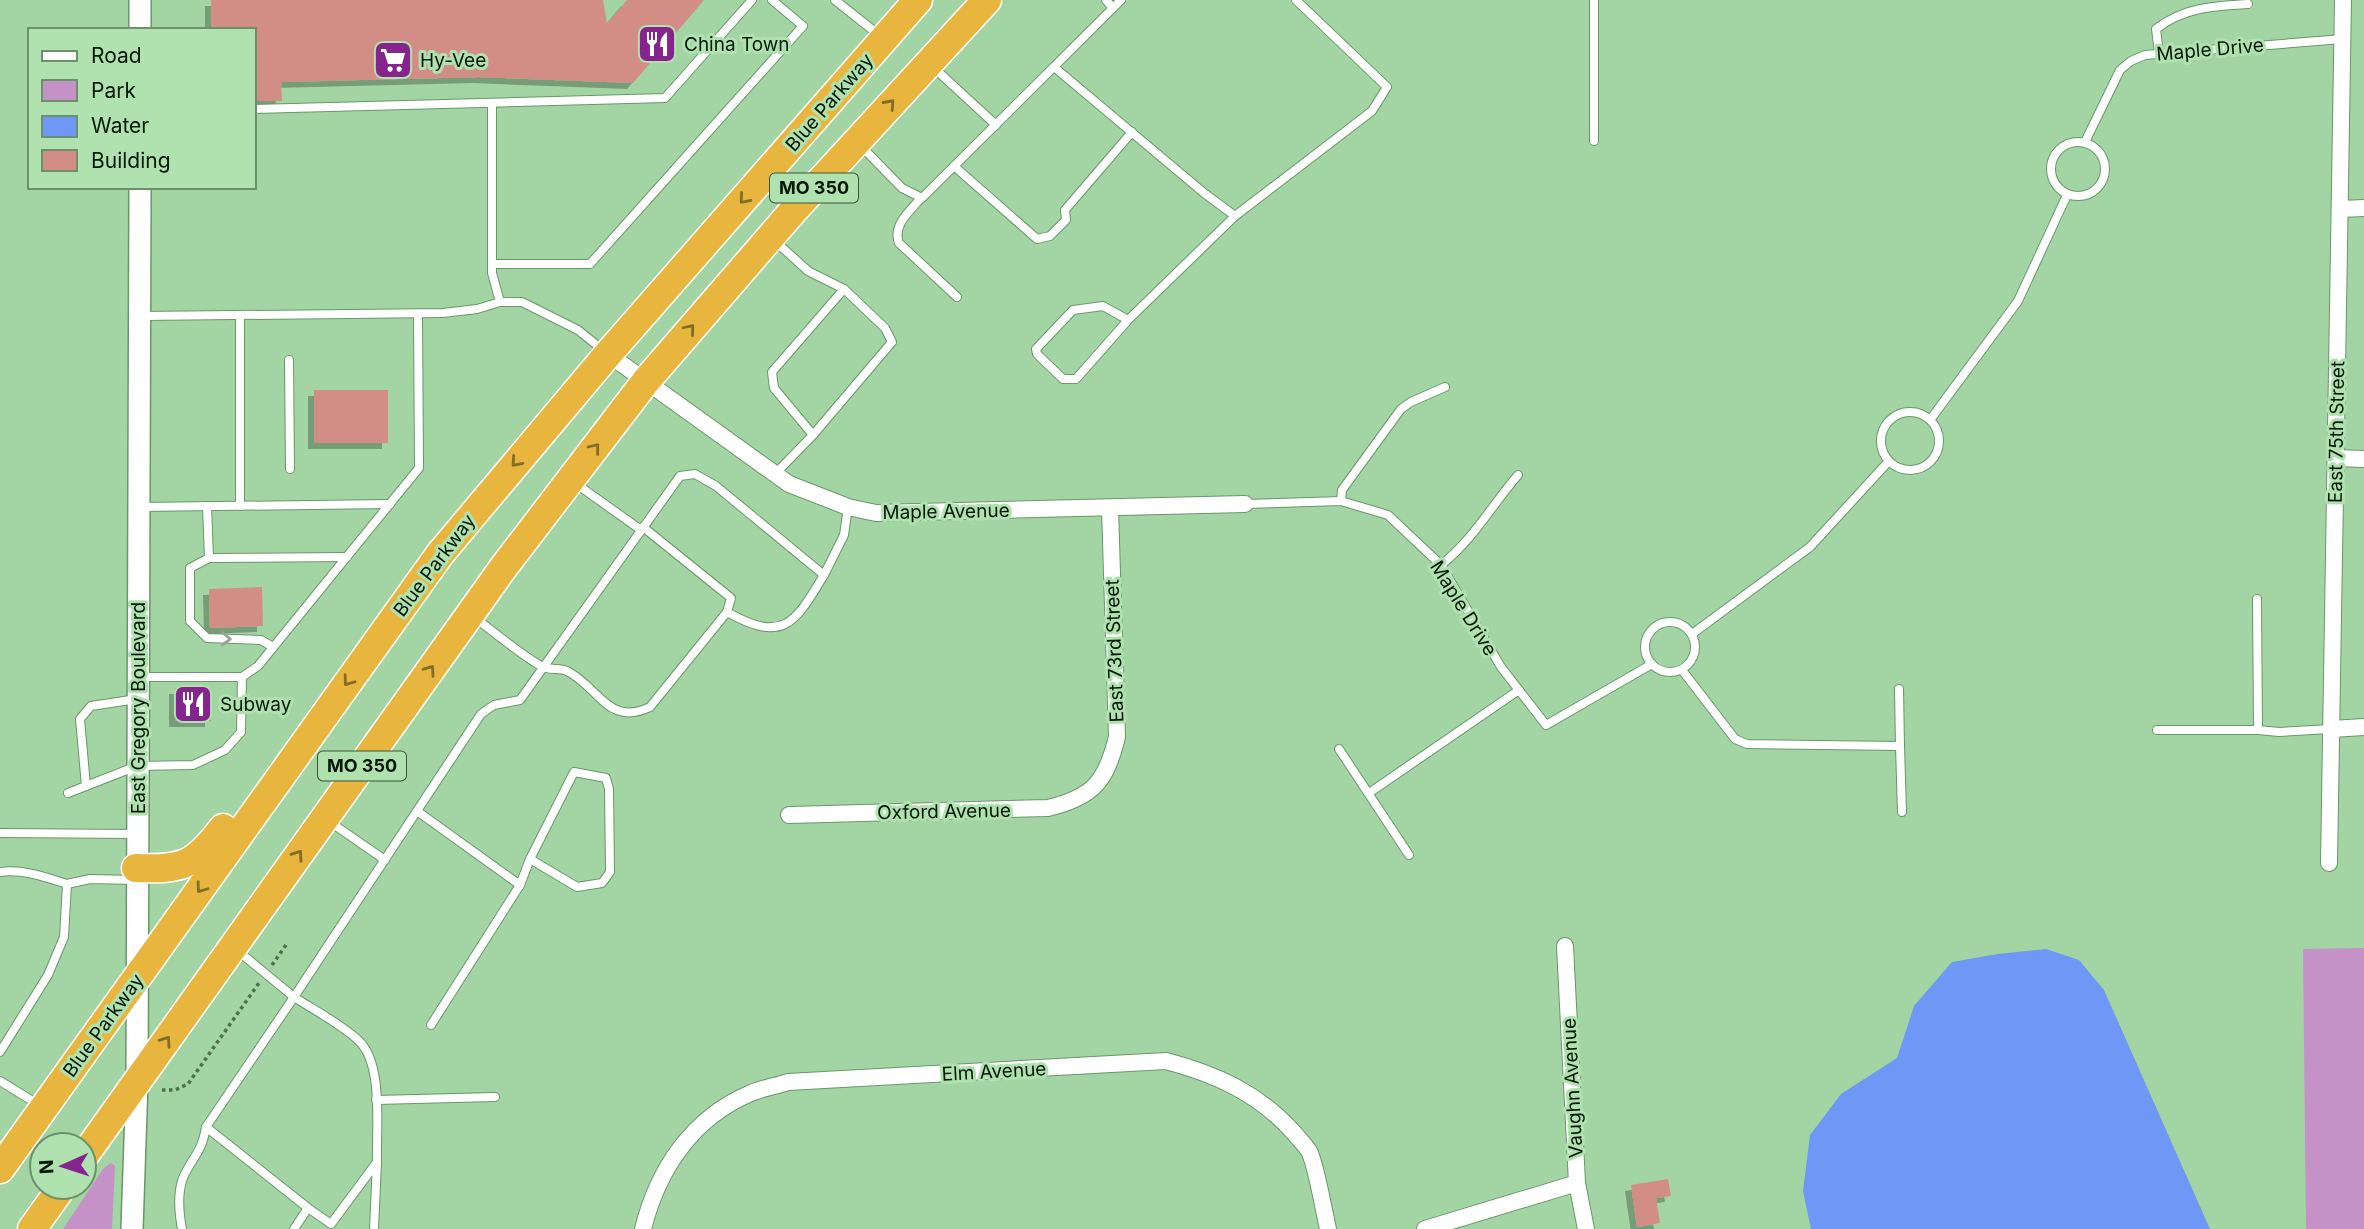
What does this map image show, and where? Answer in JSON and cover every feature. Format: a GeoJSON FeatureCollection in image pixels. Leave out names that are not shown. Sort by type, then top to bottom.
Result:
{"type":"FeatureCollection","features":[{"type":"Feature","properties":{"kind":"highway","name":"Blue Parkway"},"geometry":{"type":"LineString","coordinates":[[0,1169],[440,554],[608,354],[918,0]]}},
{"type":"Feature","properties":{"kind":"highway","name":"MO 350"},"geometry":{"type":"LineString","coordinates":[[98,1141],[149,1086],[233,947],[470,614],[646,381],[770,237],[987,0]]}},
{"type":"Feature","properties":{"kind":"highway"},"geometry":{"type":"LineString","coordinates":[[136,874],[173,867],[196,858],[207,849],[276,760],[310,734]]}},
{"type":"Feature","properties":{"kind":"highway"},"geometry":{"type":"LineString","coordinates":[[32,1229],[52,1201]]}},
{"type":"Feature","properties":{"kind":"main road"},"geometry":{"type":"LineString","coordinates":[[140,0],[140,28]]}},
{"type":"Feature","properties":{"kind":"main road","name":"East Gregory Boulevard"},"geometry":{"type":"LineString","coordinates":[[132,1229],[149,1086],[136,979],[140,189]]}},
{"type":"Feature","properties":{"kind":"street","name":"East 75th Street"},"geometry":{"type":"LineString","coordinates":[[2329,863],[2343,0]]}},
{"type":"Feature","properties":{"kind":"street"},"geometry":{"type":"LineString","coordinates":[[2340,209],[2364,208]]}},
{"type":"Feature","properties":{"kind":"street","name":"Maple Avenue"},"geometry":{"type":"LineString","coordinates":[[608,354],[789,484],[848,507],[876,513],[1245,504]]}},
{"type":"Feature","properties":{"kind":"street"},"geometry":{"type":"LineString","coordinates":[[2336,458],[2364,459]]}},
{"type":"Feature","properties":{"kind":"street","name":"East 73rd Street"},"geometry":{"type":"LineString","coordinates":[[1093,788],[1110,766],[1117,737],[1110,508]]}},
{"type":"Feature","properties":{"kind":"street"},"geometry":{"type":"LineString","coordinates":[[2331,729],[2364,727]]}},
{"type":"Feature","properties":{"kind":"street","name":"Oxford Avenue"},"geometry":{"type":"LineString","coordinates":[[789,815],[1048,808],[1070,803],[1093,788]]}},
{"type":"Feature","properties":{"kind":"street","name":"Vaughn Avenue"},"geometry":{"type":"LineString","coordinates":[[1565,946],[1577,1183],[1586,1229]]}},
{"type":"Feature","properties":{"kind":"street","name":"Elm Avenue"},"geometry":{"type":"LineString","coordinates":[[643,1229],[650,1200],[666,1166],[689,1136],[718,1111],[751,1093],[788,1082],[1166,1062],[1200,1070],[1235,1086],[1261,1102],[1284,1122],[1310,1152],[1328,1229]]}},
{"type":"Feature","properties":{"kind":"street"},"geometry":{"type":"LineString","coordinates":[[1425,1229],[1577,1183]]}},
{"type":"Feature","properties":{"kind":"lane"},"geometry":{"type":"LineString","coordinates":[[256,110],[665,98],[752,0]]}},
{"type":"Feature","properties":{"kind":"lane"},"geometry":{"type":"LineString","coordinates":[[492,264],[590,264],[803,26],[772,0]]}},
{"type":"Feature","properties":{"kind":"lane"},"geometry":{"type":"LineString","coordinates":[[835,0],[884,39]]}},
{"type":"Feature","properties":{"kind":"lane"},"geometry":{"type":"LineString","coordinates":[[1106,0],[1113,8]]}},
{"type":"Feature","properties":{"kind":"lane"},"geometry":{"type":"LineString","coordinates":[[957,297],[899,243],[896,236],[897,227],[921,198],[1121,0]]}},
{"type":"Feature","properties":{"kind":"lane"},"geometry":{"type":"LineString","coordinates":[[1128,320],[1102,306],[1073,310],[1036,349],[1037,354],[1063,379],[1076,379],[1128,320],[1235,216],[1372,111],[1387,87],[1296,0]]}},
{"type":"Feature","properties":{"kind":"lane"},"geometry":{"type":"LineString","coordinates":[[1594,0],[1594,141]]}},
{"type":"Feature","properties":{"kind":"lane"},"geometry":{"type":"LineString","coordinates":[[2159,53],[2157,29],[2168,20],[2202,7],[2249,4]]}},
{"type":"Feature","properties":{"kind":"lane","name":"Maple Drive"},"geometry":{"type":"LineString","coordinates":[[2085,142],[2120,70],[2145,55],[2343,39]]}},
{"type":"Feature","properties":{"kind":"lane"},"geometry":{"type":"LineString","coordinates":[[928,63],[996,125]]}},
{"type":"Feature","properties":{"kind":"lane"},"geometry":{"type":"LineString","coordinates":[[1054,67],[1235,216]]}},
{"type":"Feature","properties":{"kind":"lane"},"geometry":{"type":"LineString","coordinates":[[492,103],[492,273],[500,302]]}},
{"type":"Feature","properties":{"kind":"lane"},"geometry":{"type":"LineString","coordinates":[[954,166],[1037,239],[1050,236],[1066,220],[1065,210],[1132,132]]}},
{"type":"Feature","properties":{"kind":"lane"},"geometry":{"type":"LineString","coordinates":[[856,142],[902,188],[921,198]]}},
{"type":"Feature","properties":{"kind":"lane"},"geometry":{"type":"LineString","coordinates":[[2085,142],[2093,146],[2104,160],[2104,178],[2093,193],[2084,197],[2067,195],[2053,182],[2051,164],[2060,149],[2067,144],[2085,142]]}},
{"type":"Feature","properties":{"kind":"lane"},"geometry":{"type":"LineString","coordinates":[[1930,420],[2018,302],[2067,195]]}},
{"type":"Feature","properties":{"kind":"lane"},"geometry":{"type":"LineString","coordinates":[[770,237],[808,271],[844,289],[886,328],[892,342],[813,435],[775,474]]}},
{"type":"Feature","properties":{"kind":"lane"},"geometry":{"type":"LineString","coordinates":[[813,435],[774,388],[772,372],[844,289]]}},
{"type":"Feature","properties":{"kind":"lane"},"geometry":{"type":"LineString","coordinates":[[140,316],[418,314],[477,309],[500,302],[522,302],[579,330],[608,354]]}},
{"type":"Feature","properties":{"kind":"lane"},"geometry":{"type":"LineString","coordinates":[[138,677],[242,677],[258,666],[419,468],[418,314]]}},
{"type":"Feature","properties":{"kind":"lane"},"geometry":{"type":"LineString","coordinates":[[240,315],[240,506]]}},
{"type":"Feature","properties":{"kind":"lane"},"geometry":{"type":"LineString","coordinates":[[289,360],[290,469]]}},
{"type":"Feature","properties":{"kind":"lane"},"geometry":{"type":"LineString","coordinates":[[1341,501],[1342,490],[1401,409],[1445,387]]}},
{"type":"Feature","properties":{"kind":"lane"},"geometry":{"type":"LineString","coordinates":[[1912,411],[1930,420],[1939,437],[1939,446],[1930,463],[1914,470],[1896,467],[1888,462],[1882,453],[1881,433],[1893,417],[1912,411]]}},
{"type":"Feature","properties":{"kind":"lane"},"geometry":{"type":"LineString","coordinates":[[1692,634],[1810,547],[1888,462]]}},
{"type":"Feature","properties":{"kind":"lane"},"geometry":{"type":"LineString","coordinates":[[182,1229],[179,1216],[180,1192],[184,1177],[203,1145],[206,1127],[481,714],[495,705],[520,700],[680,476],[695,474],[716,486],[824,575]]}},
{"type":"Feature","properties":{"kind":"lane"},"geometry":{"type":"LineString","coordinates":[[1441,565],[1461,550],[1500,495],[1518,475]]}},
{"type":"Feature","properties":{"kind":"lane"},"geometry":{"type":"LineString","coordinates":[[470,614],[544,668],[566,670],[611,708],[625,713],[638,713],[650,707],[727,612],[731,598],[642,528],[570,480]]}},
{"type":"Feature","properties":{"kind":"lane","name":"Maple Drive"},"geometry":{"type":"LineString","coordinates":[[1245,504],[1341,501],[1388,515],[1441,565],[1501,667],[1546,725],[1652,664]]}},
{"type":"Feature","properties":{"kind":"lane"},"geometry":{"type":"LineString","coordinates":[[139,507],[390,504]]}},
{"type":"Feature","properties":{"kind":"lane"},"geometry":{"type":"LineString","coordinates":[[207,506],[209,558]]}},
{"type":"Feature","properties":{"kind":"lane"},"geometry":{"type":"LineString","coordinates":[[727,612],[760,628],[785,625],[800,614],[844,535],[848,507]]}},
{"type":"Feature","properties":{"kind":"lane"},"geometry":{"type":"LineString","coordinates":[[273,647],[261,640],[207,638],[190,621],[190,568],[209,558],[347,557]]}},
{"type":"Feature","properties":{"kind":"lane"},"geometry":{"type":"LineString","coordinates":[[2257,599],[2258,730]]}},
{"type":"Feature","properties":{"kind":"lane"},"geometry":{"type":"LineString","coordinates":[[1671,622],[1679,624],[1692,634],[1695,651],[1688,665],[1682,670],[1666,672],[1652,664],[1645,649],[1650,633],[1656,627],[1671,622]]}},
{"type":"Feature","properties":{"kind":"lane"},"geometry":{"type":"LineString","coordinates":[[1682,670],[1735,739],[1747,744],[1900,746]]}},
{"type":"Feature","properties":{"kind":"lane"},"geometry":{"type":"LineString","coordinates":[[68,793],[137,766],[193,765],[225,750],[241,732],[242,677]]}},
{"type":"Feature","properties":{"kind":"lane"},"geometry":{"type":"LineString","coordinates":[[1899,689],[1902,812]]}},
{"type":"Feature","properties":{"kind":"lane"},"geometry":{"type":"LineString","coordinates":[[1369,793],[1519,690]]}},
{"type":"Feature","properties":{"kind":"lane"},"geometry":{"type":"LineString","coordinates":[[86,786],[80,719],[91,706],[138,699]]}},
{"type":"Feature","properties":{"kind":"lane"},"geometry":{"type":"LineString","coordinates":[[2157,730],[2279,732],[2331,729]]}},
{"type":"Feature","properties":{"kind":"lane"},"geometry":{"type":"LineString","coordinates":[[1339,749],[1409,855]]}},
{"type":"Feature","properties":{"kind":"lane"},"geometry":{"type":"LineString","coordinates":[[432,1025],[520,885],[530,859],[575,772],[606,778],[609,789],[610,872],[602,883],[577,887],[530,859]]}},
{"type":"Feature","properties":{"kind":"lane"},"geometry":{"type":"LineString","coordinates":[[417,811],[520,885]]}},
{"type":"Feature","properties":{"kind":"lane"},"geometry":{"type":"LineString","coordinates":[[324,818],[385,860]]}},
{"type":"Feature","properties":{"kind":"lane"},"geometry":{"type":"LineString","coordinates":[[0,833],[137,834]]}},
{"type":"Feature","properties":{"kind":"lane"},"geometry":{"type":"LineString","coordinates":[[0,872],[33,873],[67,884],[136,874]]}},
{"type":"Feature","properties":{"kind":"lane"},"geometry":{"type":"LineString","coordinates":[[0,1052],[48,975],[64,937],[67,884]]}},
{"type":"Feature","properties":{"kind":"lane"},"geometry":{"type":"LineString","coordinates":[[233,947],[294,997],[359,1040],[371,1059],[376,1100],[374,1229]]}},
{"type":"Feature","properties":{"kind":"lane"},"geometry":{"type":"LineString","coordinates":[[0,1081],[43,1108]]}},
{"type":"Feature","properties":{"kind":"lane"},"geometry":{"type":"LineString","coordinates":[[376,1100],[495,1097]]}},
{"type":"Feature","properties":{"kind":"lane"},"geometry":{"type":"LineString","coordinates":[[206,1127],[331,1224],[377,1162]]}},
{"type":"Feature","properties":{"kind":"lane"},"geometry":{"type":"LineString","coordinates":[[293,1229],[308,1208]]}},
{"type":"Feature","properties":{"kind":"path"},"geometry":{"type":"LineString","coordinates":[[149,1086],[175,1090],[188,1084],[286,945]]}},
{"type":"Feature","properties":{"kind":"green space"},"geometry":{"type":"Polygon","coordinates":[[[2364,948],[2364,1229],[2306,1229],[2303,949],[2364,948]]]}},
{"type":"Feature","properties":{"kind":"green space"},"geometry":{"type":"Polygon","coordinates":[[[111,1163],[115,1166],[112,1229],[63,1229],[82,1201],[98,1201],[98,1176],[111,1163]]]}},
{"type":"Feature","properties":{"kind":"water"},"geometry":{"type":"Polygon","coordinates":[[[2046,949],[2079,960],[2104,990],[2210,1229],[1811,1229],[1803,1191],[1810,1135],[1841,1094],[1897,1058],[1914,1006],[1952,962],[2046,949]]]}},
{"type":"Feature","properties":{"kind":"building"},"geometry":{"type":"Polygon","coordinates":[[[211,0],[603,0],[607,24],[627,0],[704,0],[633,83],[479,77],[281,82],[282,101],[256,101],[256,28],[211,28],[211,0]]]}},
{"type":"Feature","properties":{"kind":"building"},"geometry":{"type":"Polygon","coordinates":[[[314,390],[388,390],[388,443],[314,443],[314,390]]]}},
{"type":"Feature","properties":{"kind":"building"},"geometry":{"type":"Polygon","coordinates":[[[262,587],[263,626],[210,628],[209,589],[262,587]]]}},
{"type":"Feature","properties":{"kind":"building","name":"Subway"},"geometry":{"type":"Polygon","coordinates":[[[175,688],[211,688],[211,721],[175,721],[175,688]]]}},
{"type":"Feature","properties":{"kind":"building"},"geometry":{"type":"Polygon","coordinates":[[[1668,1179],[1671,1196],[1656,1198],[1660,1223],[1637,1227],[1631,1185],[1668,1179]]]}},
{"type":"Feature","properties":{"kind":"place","name":"China Town"},"geometry":{"type":"Point","coordinates":[657,44]}},
{"type":"Feature","properties":{"kind":"place","name":"Hy-Vee"},"geometry":{"type":"Point","coordinates":[393,60]}},
{"type":"Feature","properties":{"kind":"place","name":"Subway"},"geometry":{"type":"Point","coordinates":[193,704]}}]}
